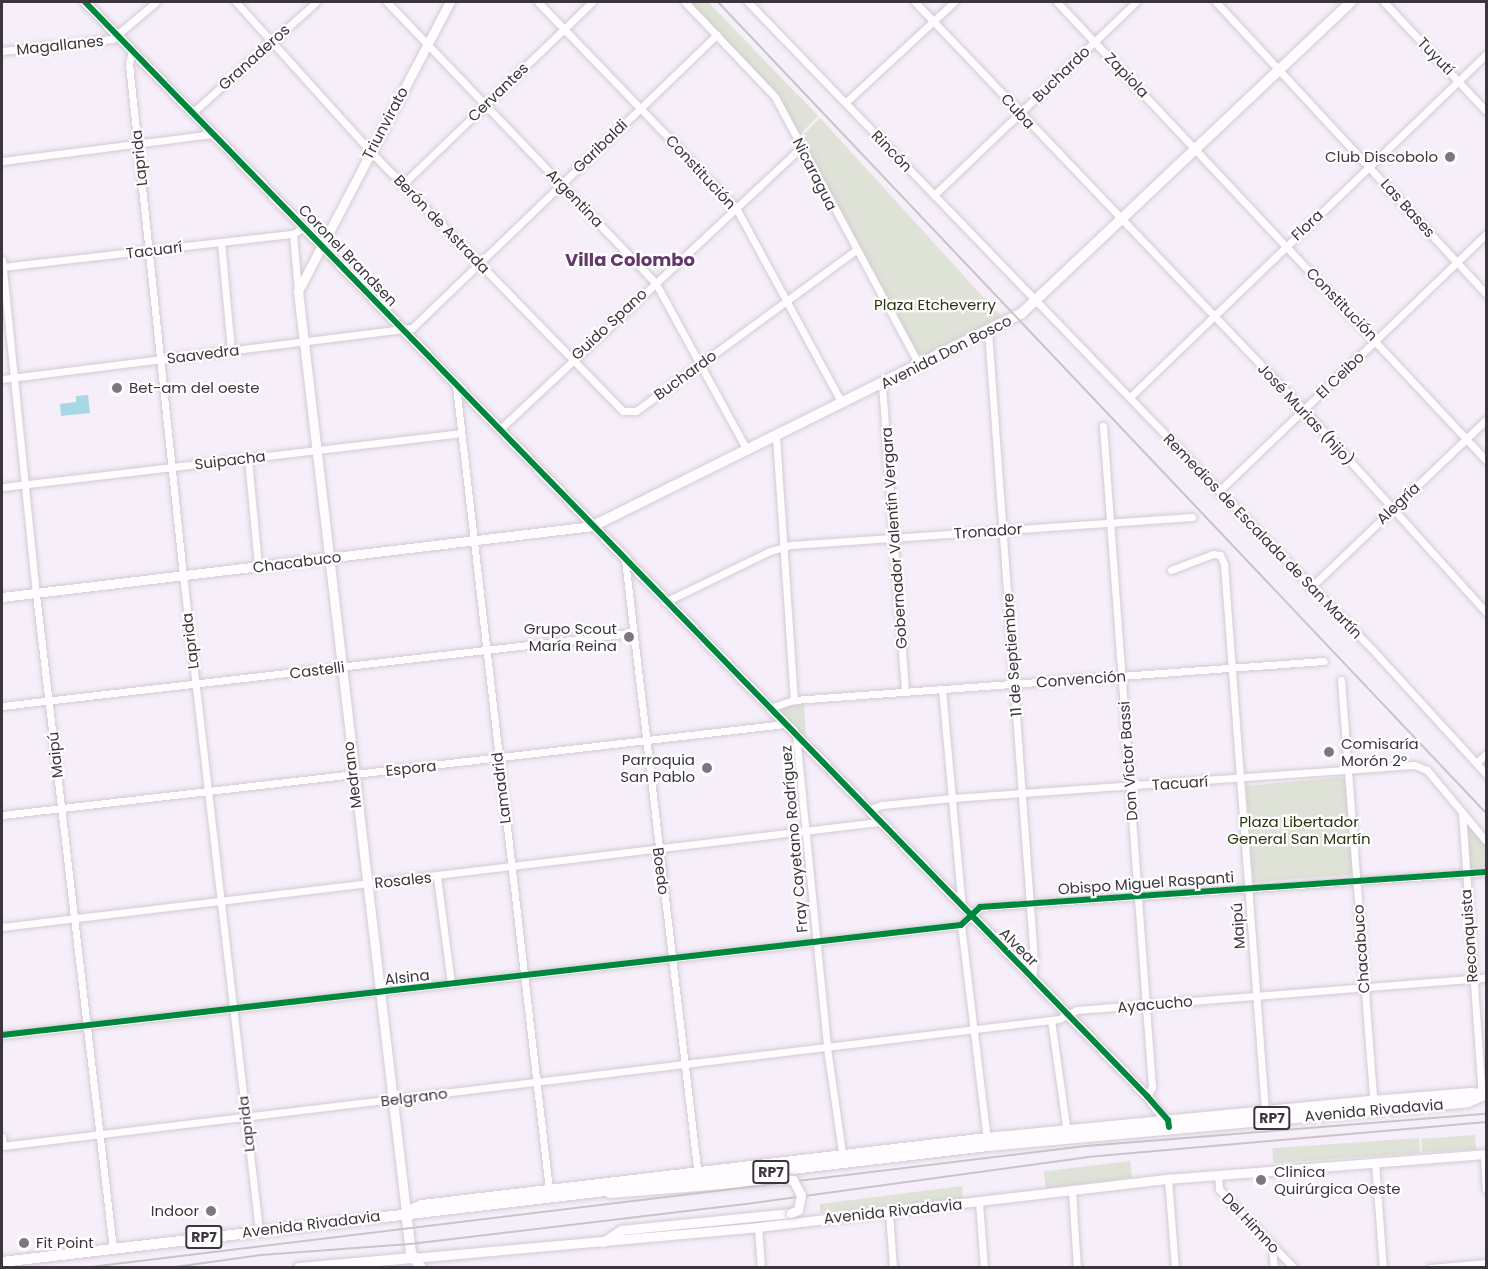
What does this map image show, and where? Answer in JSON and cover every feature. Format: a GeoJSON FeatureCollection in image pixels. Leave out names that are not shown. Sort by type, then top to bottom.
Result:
{"type":"FeatureCollection","features":[{"type":"Feature","properties":{"kind":"main road","name":"Avenida Don Bosco"},"geometry":{"type":"LineString","coordinates":[[593,526],[920,366],[988,331],[1035,302],[1351,2]]}},
{"type":"Feature","properties":{"kind":"main road","name":"Avenida Rivadavia"},"geometry":{"type":"LineString","coordinates":[[1168,1124],[1264,1110],[1468,1102],[1484,1096]]}},
{"type":"Feature","properties":{"kind":"main road","name":"Avenida Rivadavia"},"geometry":{"type":"LineString","coordinates":[[406,1212],[422,1215],[698,1177],[987,1142],[1374,1105]]}},
{"type":"Feature","properties":{"kind":"main road","name":"Avenida Rivadavia"},"geometry":{"type":"LineString","coordinates":[[2,1262],[406,1212],[422,1205],[549,1190],[698,1177]]}},
{"type":"Feature","properties":{"kind":"main road","name":"Medrano"},"geometry":{"type":"LineString","coordinates":[[406,1212],[413,1258]]}},
{"type":"Feature","properties":{"kind":"main road","name":"Avenida Rivadavia"},"geometry":{"type":"LineString","coordinates":[[299,1268],[413,1258]]}},
{"type":"Feature","properties":{"kind":"main road"},"geometry":{"type":"LineString","coordinates":[[413,1258],[421,1268]]}},
{"type":"Feature","properties":{"kind":"street","name":"Coronel Brandsen"},"geometry":{"type":"LineString","coordinates":[[85,2],[665,602]]}},
{"type":"Feature","properties":{"kind":"street"},"geometry":{"type":"LineString","coordinates":[[118,36],[156,2]]}},
{"type":"Feature","properties":{"kind":"street","name":"Berón de Astrada"},"geometry":{"type":"LineString","coordinates":[[236,2],[370,151],[404,183],[572,360],[623,411],[630,412]]}},
{"type":"Feature","properties":{"kind":"street","name":"Granaderos"},"geometry":{"type":"LineString","coordinates":[[192,113],[316,2]]}},
{"type":"Feature","properties":{"kind":"street","name":"Argentina"},"geometry":{"type":"LineString","coordinates":[[387,2],[426,46],[655,282],[747,450]]}},
{"type":"Feature","properties":{"kind":"street","name":"Triunvirato"},"geometry":{"type":"LineString","coordinates":[[322,245],[450,2]]}},
{"type":"Feature","properties":{"kind":"street","name":"Constitución"},"geometry":{"type":"LineString","coordinates":[[538,2],[736,208],[842,404]]}},
{"type":"Feature","properties":{"kind":"street","name":"Cervantes"},"geometry":{"type":"LineString","coordinates":[[404,183],[592,2]]}},
{"type":"Feature","properties":{"kind":"street","name":"Nicaragua"},"geometry":{"type":"LineString","coordinates":[[685,2],[775,97],[855,251],[920,366]]}},
{"type":"Feature","properties":{"kind":"street","name":"Rincón"},"geometry":{"type":"LineString","coordinates":[[750,2],[1035,302]]}},
{"type":"Feature","properties":{"kind":"street","name":"Cuba"},"geometry":{"type":"LineString","coordinates":[[915,2],[1122,220]]}},
{"type":"Feature","properties":{"kind":"street"},"geometry":{"type":"LineString","coordinates":[[846,102],[954,2]]}},
{"type":"Feature","properties":{"kind":"street","name":"Zapiola"},"geometry":{"type":"LineString","coordinates":[[1057,2],[1198,148]]}},
{"type":"Feature","properties":{"kind":"street","name":"Buchardo"},"geometry":{"type":"LineString","coordinates":[[934,195],[1136,2]]}},
{"type":"Feature","properties":{"kind":"street","name":"Las Bases"},"geometry":{"type":"LineString","coordinates":[[1216,2],[1486,294]]}},
{"type":"Feature","properties":{"kind":"street","name":"Tuyutí"},"geometry":{"type":"LineString","coordinates":[[1384,2],[1486,111]]}},
{"type":"Feature","properties":{"kind":"street","name":"Garibaldi"},"geometry":{"type":"LineString","coordinates":[[405,331],[412,328],[717,34]]}},
{"type":"Feature","properties":{"kind":"street","name":"Magallanes"},"geometry":{"type":"LineString","coordinates":[[2,51],[106,40],[118,36]]}},
{"type":"Feature","properties":{"kind":"street","name":"Laprida"},"geometry":{"type":"LineString","coordinates":[[132,51],[129,64],[162,359],[183,575],[259,1231]]}},
{"type":"Feature","properties":{"kind":"street","name":"Flora"},"geometry":{"type":"LineString","coordinates":[[1130,397],[1486,55]]}},
{"type":"Feature","properties":{"kind":"street"},"geometry":{"type":"LineString","coordinates":[[2,161],[212,134]]}},
{"type":"Feature","properties":{"kind":"street","name":"Guido Spano"},"geometry":{"type":"LineString","coordinates":[[499,430],[801,147]]}},
{"type":"Feature","properties":{"kind":"street","name":"Constitución"},"geometry":{"type":"LineString","coordinates":[[1198,148],[1486,460]]}},
{"type":"Feature","properties":{"kind":"street","name":"José Murias (hijo)"},"geometry":{"type":"LineString","coordinates":[[1122,220],[1304,410],[1486,612]]}},
{"type":"Feature","properties":{"kind":"street","name":"Tacuarí"},"geometry":{"type":"LineString","coordinates":[[2,267],[293,234],[304,227]]}},
{"type":"Feature","properties":{"kind":"street","name":"Medrano"},"geometry":{"type":"LineString","coordinates":[[293,234],[339,668],[406,1212]]}},
{"type":"Feature","properties":{"kind":"street","name":"El Ceibo"},"geometry":{"type":"LineString","coordinates":[[1219,491],[1486,234]]}},
{"type":"Feature","properties":{"kind":"street"},"geometry":{"type":"LineString","coordinates":[[221,242],[231,350]]}},
{"type":"Feature","properties":{"kind":"street"},"geometry":{"type":"LineString","coordinates":[[298,291],[322,245]]}},
{"type":"Feature","properties":{"kind":"street","name":"Buchardo"},"geometry":{"type":"LineString","coordinates":[[630,412],[700,365],[855,251]]}},
{"type":"Feature","properties":{"kind":"street","name":"Maipú"},"geometry":{"type":"LineString","coordinates":[[2,261],[60,809],[113,1248]]}},
{"type":"Feature","properties":{"kind":"street","name":"Remedios de Escalada de San Martín"},"geometry":{"type":"LineString","coordinates":[[1035,302],[1130,397],[1486,774]]}},
{"type":"Feature","properties":{"kind":"street","name":"Saavedra"},"geometry":{"type":"LineString","coordinates":[[2,379],[405,331]]}},
{"type":"Feature","properties":{"kind":"street","name":"11 de Septiembre"},"geometry":{"type":"LineString","coordinates":[[988,331],[1030,903],[1032,978]]}},
{"type":"Feature","properties":{"kind":"street","name":"Gobernador Valentín Vergara"},"geometry":{"type":"LineString","coordinates":[[882,385],[905,692]]}},
{"type":"Feature","properties":{"kind":"street","name":"Lamadrid"},"geometry":{"type":"LineString","coordinates":[[456,386],[459,433],[484,650],[549,1190]]}},
{"type":"Feature","properties":{"kind":"street","name":"Alegría"},"geometry":{"type":"LineString","coordinates":[[1310,588],[1486,420]]}},
{"type":"Feature","properties":{"kind":"street","name":"Don Víctor Bassi"},"geometry":{"type":"LineString","coordinates":[[1103,426],[1152,1087],[1147,1096]]}},
{"type":"Feature","properties":{"kind":"street","name":"Suipacha"},"geometry":{"type":"LineString","coordinates":[[2,486],[459,433]]}},
{"type":"Feature","properties":{"kind":"street"},"geometry":{"type":"LineString","coordinates":[[776,437],[794,700]]}},
{"type":"Feature","properties":{"kind":"street"},"geometry":{"type":"LineString","coordinates":[[248,458],[258,566]]}},
{"type":"Feature","properties":{"kind":"street","name":"Tronador"},"geometry":{"type":"LineString","coordinates":[[784,547],[1192,517]]}},
{"type":"Feature","properties":{"kind":"street","name":"Chacabuco"},"geometry":{"type":"LineString","coordinates":[[2,597],[593,526]]}},
{"type":"Feature","properties":{"kind":"street"},"geometry":{"type":"LineString","coordinates":[[665,602],[784,547]]}},
{"type":"Feature","properties":{"kind":"street","name":"Maipú"},"geometry":{"type":"LineString","coordinates":[[1171,570],[1207,555],[1220,555],[1224,564],[1264,1110]]}},
{"type":"Feature","properties":{"kind":"street","name":"Boedo"},"geometry":{"type":"LineString","coordinates":[[625,560],[698,1177]]}},
{"type":"Feature","properties":{"kind":"street","name":"Alvear"},"geometry":{"type":"LineString","coordinates":[[665,602],[1068,1014],[1147,1096],[1168,1124]]}},
{"type":"Feature","properties":{"kind":"street","name":"Castelli"},"geometry":{"type":"LineString","coordinates":[[2,706],[632,633]]}},
{"type":"Feature","properties":{"kind":"street","name":"Convención"},"geometry":{"type":"LineString","coordinates":[[769,708],[794,700],[1324,661]]}},
{"type":"Feature","properties":{"kind":"street","name":"Chacabuco"},"geometry":{"type":"LineString","coordinates":[[1341,680],[1374,1105]]}},
{"type":"Feature","properties":{"kind":"street"},"geometry":{"type":"LineString","coordinates":[[942,689],[962,908]]}},
{"type":"Feature","properties":{"kind":"street","name":"Espora"},"geometry":{"type":"LineString","coordinates":[[2,815],[785,724]]}},
{"type":"Feature","properties":{"kind":"street","name":"Fray Cayetano Rodríguez"},"geometry":{"type":"LineString","coordinates":[[796,735],[827,1048],[843,1159]]}},
{"type":"Feature","properties":{"kind":"street"},"geometry":{"type":"LineString","coordinates":[[1476,763],[1486,754]]}},
{"type":"Feature","properties":{"kind":"street","name":"Tacuarí"},"geometry":{"type":"LineString","coordinates":[[868,810],[882,805],[953,798],[1240,779],[1348,769],[1421,766],[1461,812]]}},
{"type":"Feature","properties":{"kind":"street"},"geometry":{"type":"LineString","coordinates":[[1461,812],[1486,841]]}},
{"type":"Feature","properties":{"kind":"street","name":"Reconquista"},"geometry":{"type":"LineString","coordinates":[[1461,812],[1472,979],[1484,1096]]}},
{"type":"Feature","properties":{"kind":"street"},"geometry":{"type":"LineString","coordinates":[[805,832],[879,822]]}},
{"type":"Feature","properties":{"kind":"street","name":"Rosales"},"geometry":{"type":"LineString","coordinates":[[2,927],[805,832]]}},
{"type":"Feature","properties":{"kind":"street","name":"Obispo Miguel Raspanti"},"geometry":{"type":"LineString","coordinates":[[961,925],[980,907],[1357,879],[1486,872]]}},
{"type":"Feature","properties":{"kind":"street"},"geometry":{"type":"LineString","coordinates":[[437,877],[451,984]]}},
{"type":"Feature","properties":{"kind":"street"},"geometry":{"type":"LineString","coordinates":[[816,941],[961,925],[987,1142]]}},
{"type":"Feature","properties":{"kind":"street","name":"Alsina"},"geometry":{"type":"LineString","coordinates":[[2,1035],[816,941]]}},
{"type":"Feature","properties":{"kind":"street","name":"Ayacucho"},"geometry":{"type":"LineString","coordinates":[[827,1048],[1051,1020],[1068,1014],[1145,1005],[1486,978]]}},
{"type":"Feature","properties":{"kind":"street"},"geometry":{"type":"LineString","coordinates":[[1051,1020],[1067,1134]]}},
{"type":"Feature","properties":{"kind":"street","name":"Belgrano"},"geometry":{"type":"LineString","coordinates":[[2,1146],[245,1119],[391,1099],[827,1048]]}},
{"type":"Feature","properties":{"kind":"street"},"geometry":{"type":"LineString","coordinates":[[2,1137],[2,1146]]}},
{"type":"Feature","properties":{"kind":"street"},"geometry":{"type":"LineString","coordinates":[[1485,1154],[1486,1190]]}},
{"type":"Feature","properties":{"kind":"street","name":"Avenida Rivadavia"},"geometry":{"type":"LineString","coordinates":[[413,1258],[758,1227],[1218,1174],[1485,1154]]}},
{"type":"Feature","properties":{"kind":"street"},"geometry":{"type":"LineString","coordinates":[[1375,1162],[1383,1268]]}},
{"type":"Feature","properties":{"kind":"street","name":"Del Himno"},"geometry":{"type":"LineString","coordinates":[[1218,1174],[1219,1189],[1294,1268]]}},
{"type":"Feature","properties":{"kind":"street"},"geometry":{"type":"LineString","coordinates":[[597,1192],[621,1195],[786,1179],[799,1186],[801,1195],[798,1210],[791,1213],[621,1230],[603,1242]]}},
{"type":"Feature","properties":{"kind":"street"},"geometry":{"type":"LineString","coordinates":[[1168,1179],[1175,1268]]}},
{"type":"Feature","properties":{"kind":"street"},"geometry":{"type":"LineString","coordinates":[[1072,1191],[1077,1268]]}},
{"type":"Feature","properties":{"kind":"street"},"geometry":{"type":"LineString","coordinates":[[979,1202],[984,1268]]}},
{"type":"Feature","properties":{"kind":"street"},"geometry":{"type":"LineString","coordinates":[[890,1212],[893,1268]]}},
{"type":"Feature","properties":{"kind":"street"},"geometry":{"type":"LineString","coordinates":[[758,1227],[760,1268]]}},
{"type":"Feature","properties":{"kind":"street"},"geometry":{"type":"LineString","coordinates":[[1272,1246],[1274,1268]]}},
{"type":"Feature","properties":{"kind":"street"},"geometry":{"type":"LineString","coordinates":[[1430,1268],[1486,1263]]}},
{"type":"Feature","properties":{"kind":"green space"},"geometry":{"type":"Polygon","coordinates":[[[687,2],[708,2],[818,116],[798,137],[775,92],[687,2]]]}},
{"type":"Feature","properties":{"kind":"green space","name":"Plaza Etcheverry"},"geometry":{"type":"Polygon","coordinates":[[[820,118],[1002,316],[925,356],[916,352],[799,139],[820,118]]]}},
{"type":"Feature","properties":{"kind":"green space"},"geometry":{"type":"Polygon","coordinates":[[[804,704],[806,740],[779,710],[782,706],[804,704]]]}},
{"type":"Feature","properties":{"kind":"green space","name":"Plaza Libertador General San Martín"},"geometry":{"type":"Polygon","coordinates":[[[1340,777],[1345,780],[1353,869],[1350,875],[1253,882],[1246,786],[1340,777]]]}},
{"type":"Feature","properties":{"kind":"green space"},"geometry":{"type":"Polygon","coordinates":[[[1468,824],[1486,845],[1486,867],[1470,868],[1468,824]]]}},
{"type":"Feature","properties":{"kind":"green space"},"geometry":{"type":"Polygon","coordinates":[[[1475,1135],[1476,1149],[1422,1153],[1421,1139],[1475,1135]]]}},
{"type":"Feature","properties":{"kind":"green space"},"geometry":{"type":"Polygon","coordinates":[[[1419,1138],[1420,1153],[1273,1163],[1272,1148],[1419,1138]]]}},
{"type":"Feature","properties":{"kind":"green space"},"geometry":{"type":"Polygon","coordinates":[[[1130,1161],[1132,1178],[1046,1188],[1044,1172],[1130,1161]]]}},
{"type":"Feature","properties":{"kind":"green space"},"geometry":{"type":"Polygon","coordinates":[[[962,1186],[963,1198],[820,1213],[820,1204],[962,1186]]]}},
{"type":"Feature","properties":{"kind":"water"},"geometry":{"type":"Polygon","coordinates":[[[88,395],[90,413],[61,416],[60,404],[76,402],[76,396],[88,395]]]}},
{"type":"Feature","properties":{"kind":"railway"},"geometry":{"type":"LineString","coordinates":[[718,2],[1486,813]]}},
{"type":"Feature","properties":{"kind":"railway"},"geometry":{"type":"LineString","coordinates":[[82,1268],[1086,1146],[1486,1114]]}},
{"type":"Feature","properties":{"kind":"railway"},"geometry":{"type":"LineString","coordinates":[[168,1268],[261,1255],[410,1244],[746,1204],[1087,1157],[1486,1122]]}},
{"type":"Feature","properties":{"kind":"cycle path"},"geometry":{"type":"LineString","coordinates":[[85,2],[1147,1096],[1168,1120],[1169,1127]]}},
{"type":"Feature","properties":{"kind":"cycle path"},"geometry":{"type":"LineString","coordinates":[[2,1035],[961,925],[980,907],[1486,872]]}},
{"type":"Feature","properties":{"kind":"place","name":"Club Discobolo"},"geometry":{"type":"Point","coordinates":[1450,157]}},
{"type":"Feature","properties":{"kind":"place","name":"Bet-am del oeste"},"geometry":{"type":"Point","coordinates":[117,388]}},
{"type":"Feature","properties":{"kind":"place","name":"Grupo Scout María Reina"},"geometry":{"type":"Point","coordinates":[629,637]}},
{"type":"Feature","properties":{"kind":"place","name":"Comisaría Morón 2°"},"geometry":{"type":"Point","coordinates":[1329,752]}},
{"type":"Feature","properties":{"kind":"place","name":"Parroquia San Pablo"},"geometry":{"type":"Point","coordinates":[707,768]}},
{"type":"Feature","properties":{"kind":"place","name":"Clinica Quirúrgica Oeste"},"geometry":{"type":"Point","coordinates":[1261,1180]}},
{"type":"Feature","properties":{"kind":"place","name":"Indoor"},"geometry":{"type":"Point","coordinates":[211,1211]}},
{"type":"Feature","properties":{"kind":"place","name":"Fit Point"},"geometry":{"type":"Point","coordinates":[24,1243]}},
{"type":"Feature","properties":{"kind":"district","name":"Villa Colombo"},"geometry":{"type":"Point","coordinates":[630,260]}}]}
